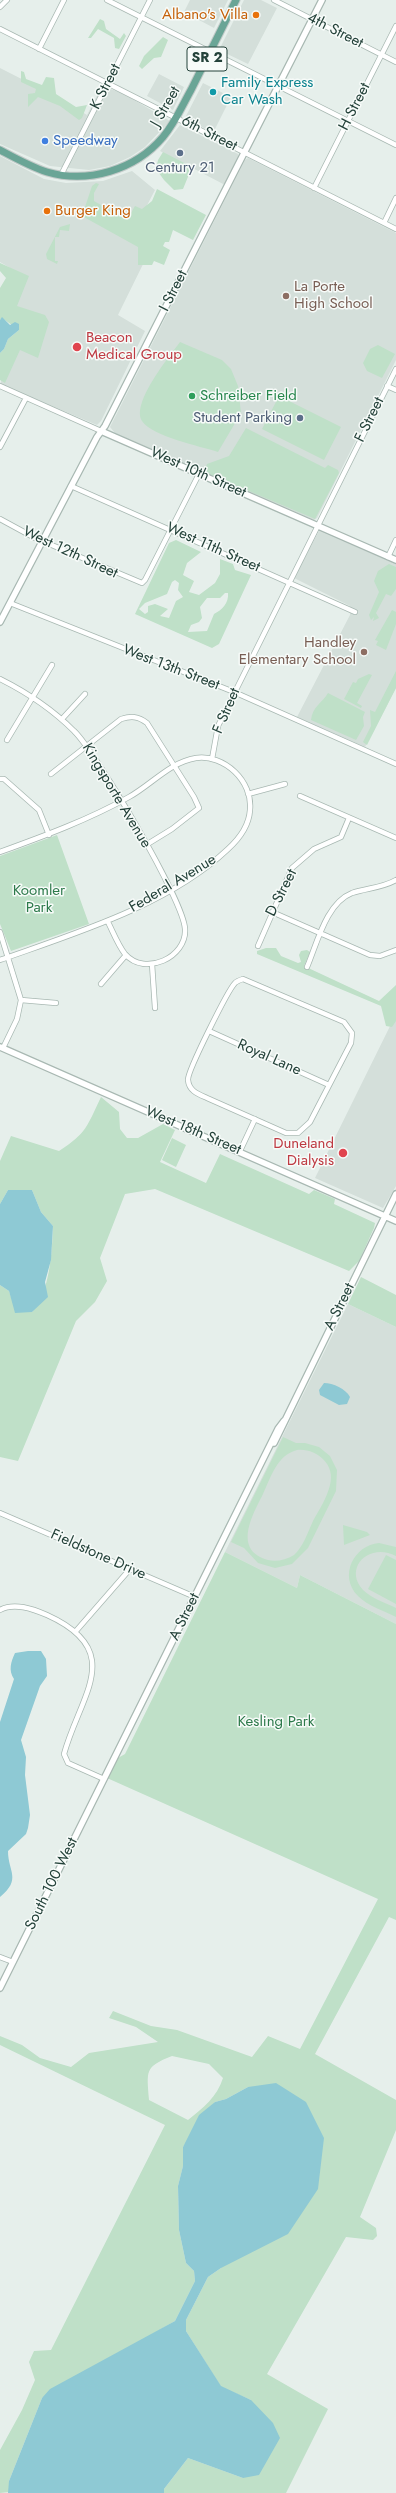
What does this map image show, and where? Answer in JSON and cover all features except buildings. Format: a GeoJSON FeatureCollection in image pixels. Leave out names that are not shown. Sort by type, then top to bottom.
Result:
{"type":"FeatureCollection","features":[{"type":"Feature","properties":{"kind":"main road","name":"J Street"},"geometry":{"type":"LineString","coordinates":[[62,175],[99,174],[116,170],[141,157],[164,137],[176,118],[236,0]]}},
{"type":"Feature","properties":{"kind":"main road","name":"SR 2"},"geometry":{"type":"LineString","coordinates":[[0,150],[34,167],[62,175]]}},
{"type":"Feature","properties":{"kind":"street"},"geometry":{"type":"LineString","coordinates":[[0,7],[7,0]]}},
{"type":"Feature","properties":{"kind":"street"},"geometry":{"type":"LineString","coordinates":[[39,49],[64,0]]}},
{"type":"Feature","properties":{"kind":"street"},"geometry":{"type":"LineString","coordinates":[[108,0],[396,145]]}},
{"type":"Feature","properties":{"kind":"street","name":"K Street"},"geometry":{"type":"LineString","coordinates":[[62,175],[150,0]]}},
{"type":"Feature","properties":{"kind":"street","name":"4th Street"},"geometry":{"type":"LineString","coordinates":[[274,0],[396,62]]}},
{"type":"Feature","properties":{"kind":"street","name":"I Street"},"geometry":{"type":"LineString","coordinates":[[0,622],[101,431],[279,87],[322,0]]}},
{"type":"Feature","properties":{"kind":"street","name":"H Street"},"geometry":{"type":"LineString","coordinates":[[314,188],[396,26]]}},
{"type":"Feature","properties":{"kind":"street","name":"6th Street"},"geometry":{"type":"LineString","coordinates":[[0,29],[396,229]]}},
{"type":"Feature","properties":{"kind":"street"},"geometry":{"type":"LineString","coordinates":[[384,223],[396,198]]}},
{"type":"Feature","properties":{"kind":"street","name":"F Street"},"geometry":{"type":"LineString","coordinates":[[212,758],[218,726],[234,692],[396,369]]}},
{"type":"Feature","properties":{"kind":"street","name":"West 10th Street"},"geometry":{"type":"LineString","coordinates":[[0,386],[396,560]]}},
{"type":"Feature","properties":{"kind":"street"},"geometry":{"type":"LineString","coordinates":[[387,386],[396,390]]}},
{"type":"Feature","properties":{"kind":"street"},"geometry":{"type":"LineString","coordinates":[[0,447],[26,398]]}},
{"type":"Feature","properties":{"kind":"street"},"geometry":{"type":"LineString","coordinates":[[172,529],[199,474]]}},
{"type":"Feature","properties":{"kind":"street","name":"West 11th Street"},"geometry":{"type":"LineString","coordinates":[[71,486],[172,529],[355,612]]}},
{"type":"Feature","properties":{"kind":"street","name":"West 12th Street"},"geometry":{"type":"LineString","coordinates":[[0,519],[43,541],[142,583],[172,529]]}},
{"type":"Feature","properties":{"kind":"street"},"geometry":{"type":"LineString","coordinates":[[388,556],[396,540]]}},
{"type":"Feature","properties":{"kind":"street","name":"West 13th Street"},"geometry":{"type":"LineString","coordinates":[[10,603],[234,692],[396,764]]}},
{"type":"Feature","properties":{"kind":"street"},"geometry":{"type":"LineString","coordinates":[[7,740],[52,665]]}},
{"type":"Feature","properties":{"kind":"street","name":"Kingsporte Avenue"},"geometry":{"type":"LineString","coordinates":[[0,679],[33,696],[62,719],[87,745],[146,845],[170,890],[184,921],[184,938],[175,954],[152,964]]}},
{"type":"Feature","properties":{"kind":"street"},"geometry":{"type":"LineString","coordinates":[[62,719],[85,694]]}},
{"type":"Feature","properties":{"kind":"street"},"geometry":{"type":"LineString","coordinates":[[51,774],[121,719],[135,717],[147,723],[198,803],[199,808],[178,825],[146,845]]}},
{"type":"Feature","properties":{"kind":"street"},"geometry":{"type":"LineString","coordinates":[[0,852],[49,835],[121,801],[153,782],[174,765],[197,758],[212,758]]}},
{"type":"Feature","properties":{"kind":"street","name":"Federal Avenue"},"geometry":{"type":"LineString","coordinates":[[0,960],[108,922],[170,890],[220,856],[239,838],[246,826],[250,810],[248,794],[242,779],[231,768],[212,758]]}},
{"type":"Feature","properties":{"kind":"street"},"geometry":{"type":"LineString","coordinates":[[0,779],[4,779],[39,810],[49,835]]}},
{"type":"Feature","properties":{"kind":"street"},"geometry":{"type":"LineString","coordinates":[[248,794],[285,784]]}},
{"type":"Feature","properties":{"kind":"street"},"geometry":{"type":"LineString","coordinates":[[300,796],[396,838]]}},
{"type":"Feature","properties":{"kind":"street","name":"D Street"},"geometry":{"type":"LineString","coordinates":[[258,946],[292,868],[314,849],[341,837],[350,818]]}},
{"type":"Feature","properties":{"kind":"street"},"geometry":{"type":"LineString","coordinates":[[307,968],[321,933],[332,911],[344,897],[359,891],[386,886],[396,880]]}},
{"type":"Feature","properties":{"kind":"street"},"geometry":{"type":"LineString","coordinates":[[272,912],[370,955],[380,956],[396,950]]}},
{"type":"Feature","properties":{"kind":"street"},"geometry":{"type":"LineString","coordinates":[[108,922],[126,955],[139,962],[152,964],[156,1008]]}},
{"type":"Feature","properties":{"kind":"street"},"geometry":{"type":"LineString","coordinates":[[0,932],[21,1000],[17,1019],[2,1048]]}},
{"type":"Feature","properties":{"kind":"street"},"geometry":{"type":"LineString","coordinates":[[101,984],[126,955]]}},
{"type":"Feature","properties":{"kind":"street"},"geometry":{"type":"LineString","coordinates":[[243,979],[332,1017],[347,1025],[352,1037],[329,1085],[310,1122],[298,1133],[286,1133],[194,1092],[190,1088],[188,1079],[189,1072],[233,985],[243,979]]}},
{"type":"Feature","properties":{"kind":"street"},"geometry":{"type":"LineString","coordinates":[[21,1000],[56,1003]]}},
{"type":"Feature","properties":{"kind":"street","name":"Royal Lane"},"geometry":{"type":"LineString","coordinates":[[209,1031],[329,1085]]}},
{"type":"Feature","properties":{"kind":"street","name":"West 18th Street"},"geometry":{"type":"LineString","coordinates":[[2,1048],[240,1151],[396,1221]]}},
{"type":"Feature","properties":{"kind":"street"},"geometry":{"type":"LineString","coordinates":[[240,1151],[255,1120]]}},
{"type":"Feature","properties":{"kind":"street","name":"A Street"},"geometry":{"type":"LineString","coordinates":[[104,1779],[265,1455],[278,1437],[396,1194]]}},
{"type":"Feature","properties":{"kind":"street","name":"Fieldstone Drive"},"geometry":{"type":"LineString","coordinates":[[0,1513],[195,1597]]}},
{"type":"Feature","properties":{"kind":"street"},"geometry":{"type":"LineString","coordinates":[[76,1631],[130,1569]]}},
{"type":"Feature","properties":{"kind":"street"},"geometry":{"type":"LineString","coordinates":[[0,1610],[17,1606],[28,1608],[61,1622],[76,1631],[85,1642],[91,1657],[92,1674],[89,1689],[64,1754],[68,1763],[104,1779]]}},
{"type":"Feature","properties":{"kind":"street","name":"South 100 West"},"geometry":{"type":"LineString","coordinates":[[0,1988],[104,1779]]}},
{"type":"Feature","properties":{"kind":"street"},"geometry":{"type":"LineString","coordinates":[[0,1957],[13,1962]]}},
{"type":"Feature","properties":{"kind":"shaded area"},"geometry":{"type":"Polygon","coordinates":[[[190,0],[228,0],[214,28],[184,12],[190,0]]]}},
{"type":"Feature","properties":{"kind":"shaded area"},"geometry":{"type":"Polygon","coordinates":[[[244,0],[261,0],[277,8],[248,64],[219,50],[244,0]]]}},
{"type":"Feature","properties":{"kind":"shaded area"},"geometry":{"type":"Polygon","coordinates":[[[0,68],[61,99],[87,115],[102,86],[122,93],[170,121],[145,147],[130,157],[110,166],[89,170],[50,166],[0,144],[0,68]]]}},
{"type":"Feature","properties":{"kind":"shaded area"},"geometry":{"type":"Polygon","coordinates":[[[159,74],[184,87],[173,110],[147,96],[159,74]]]}},
{"type":"Feature","properties":{"kind":"shaded area"},"geometry":{"type":"Polygon","coordinates":[[[203,83],[231,97],[213,133],[185,118],[203,83]]]}},
{"type":"Feature","properties":{"kind":"shaded area"},"geometry":{"type":"Polygon","coordinates":[[[180,125],[238,154],[239,158],[225,185],[160,151],[180,125]]]}},
{"type":"Feature","properties":{"kind":"shaded area"},"geometry":{"type":"Polygon","coordinates":[[[0,156],[44,179],[66,183],[103,181],[132,171],[155,190],[130,238],[150,250],[118,315],[145,331],[101,421],[97,425],[0,384],[27,316],[11,306],[24,276],[0,262],[0,156]]]}},
{"type":"Feature","properties":{"kind":"shaded area","name":"La Porte High School"},"geometry":{"type":"Polygon","coordinates":[[[248,158],[396,233],[396,360],[317,518],[314,520],[115,433],[110,427],[245,160],[248,158]]]}},
{"type":"Feature","properties":{"kind":"shaded area","name":"Handley Elementary School"},"geometry":{"type":"Polygon","coordinates":[[[319,531],[396,564],[396,688],[365,747],[297,717],[350,615],[350,606],[294,578],[319,531]]]}},
{"type":"Feature","properties":{"kind":"shaded area"},"geometry":{"type":"Polygon","coordinates":[[[396,1014],[396,1186],[383,1208],[315,1178],[396,1014]]]}},
{"type":"Feature","properties":{"kind":"shaded area"},"geometry":{"type":"Polygon","coordinates":[[[348,1304],[396,1327],[396,1624],[300,1575],[297,1588],[225,1552],[348,1304]]]}},
{"type":"Feature","properties":{"kind":"green space"},"geometry":{"type":"Polygon","coordinates":[[[100,19],[104,21],[106,29],[120,39],[124,33],[126,36],[119,49],[115,48],[114,38],[98,29],[91,38],[88,38],[100,19]]]}},
{"type":"Feature","properties":{"kind":"green space"},"geometry":{"type":"Polygon","coordinates":[[[163,37],[168,40],[161,57],[154,58],[142,69],[139,66],[144,56],[163,37]]]}},
{"type":"Feature","properties":{"kind":"green space"},"geometry":{"type":"Polygon","coordinates":[[[21,71],[24,72],[26,79],[42,85],[46,77],[54,78],[56,94],[76,107],[87,105],[82,118],[79,120],[60,106],[38,97],[28,107],[28,94],[35,93],[36,89],[21,82],[21,71]]]}},
{"type":"Feature","properties":{"kind":"green space"},"geometry":{"type":"Polygon","coordinates":[[[163,152],[192,167],[183,189],[174,190],[156,169],[158,160],[163,152]]]}},
{"type":"Feature","properties":{"kind":"green space"},"geometry":{"type":"Polygon","coordinates":[[[96,183],[99,184],[94,193],[94,201],[124,218],[128,218],[135,206],[142,209],[152,201],[157,189],[206,215],[193,240],[173,230],[169,242],[165,242],[163,246],[170,250],[164,265],[154,261],[152,265],[138,265],[138,247],[82,216],[92,186],[96,183]]]}},
{"type":"Feature","properties":{"kind":"green space"},"geometry":{"type":"Polygon","coordinates":[[[70,224],[69,231],[60,230],[59,237],[55,237],[55,261],[58,261],[57,264],[47,259],[46,254],[60,227],[70,224]]]}},
{"type":"Feature","properties":{"kind":"green space"},"geometry":{"type":"Polygon","coordinates":[[[0,263],[29,276],[17,306],[45,315],[49,322],[38,358],[20,350],[5,383],[0,380],[0,353],[4,349],[8,339],[19,330],[2,318],[0,320],[0,288],[6,278],[0,271],[0,263]]]}},
{"type":"Feature","properties":{"kind":"green space","name":"Schreiber Field"},"geometry":{"type":"Polygon","coordinates":[[[180,342],[222,360],[231,369],[238,386],[241,413],[218,452],[189,444],[156,432],[142,421],[140,413],[146,392],[160,369],[180,342]]]}},
{"type":"Feature","properties":{"kind":"green space"},"geometry":{"type":"Polygon","coordinates":[[[378,345],[395,354],[382,378],[367,371],[363,363],[370,349],[378,345]]]}},
{"type":"Feature","properties":{"kind":"green space"},"geometry":{"type":"Polygon","coordinates":[[[279,396],[341,427],[324,460],[262,429],[279,396]]]}},
{"type":"Feature","properties":{"kind":"green space"},"geometry":{"type":"Polygon","coordinates":[[[246,428],[325,468],[328,465],[338,470],[339,473],[315,519],[204,472],[207,464],[229,456],[246,428]]]}},
{"type":"Feature","properties":{"kind":"green space"},"geometry":{"type":"Polygon","coordinates":[[[176,540],[201,552],[187,563],[183,575],[194,581],[189,592],[199,595],[215,583],[220,574],[220,559],[233,564],[235,570],[251,575],[219,644],[212,648],[135,614],[169,543],[176,540]],[[175,580],[172,582],[167,594],[145,603],[139,609],[145,614],[148,612],[148,606],[155,604],[168,609],[160,616],[169,618],[176,601],[183,597],[178,590],[179,583],[175,580]],[[225,593],[220,598],[207,598],[200,607],[202,618],[199,622],[191,625],[188,632],[207,631],[214,614],[226,603],[228,593],[225,593]]]}},
{"type":"Feature","properties":{"kind":"green space"},"geometry":{"type":"Polygon","coordinates":[[[389,564],[396,567],[396,589],[391,596],[386,594],[376,613],[379,618],[373,621],[374,617],[371,620],[369,615],[379,592],[374,581],[378,571],[389,564]]]}},
{"type":"Feature","properties":{"kind":"green space"},"geometry":{"type":"Polygon","coordinates":[[[392,610],[396,612],[396,624],[386,650],[376,645],[378,641],[375,640],[392,610]]]}},
{"type":"Feature","properties":{"kind":"green space"},"geometry":{"type":"Polygon","coordinates":[[[396,671],[396,688],[367,745],[363,742],[371,726],[370,710],[375,712],[396,671]]]}},
{"type":"Feature","properties":{"kind":"green space"},"geometry":{"type":"Polygon","coordinates":[[[369,674],[372,675],[357,703],[362,706],[361,708],[344,699],[353,682],[356,683],[358,679],[369,674]]]}},
{"type":"Feature","properties":{"kind":"green space"},"geometry":{"type":"Polygon","coordinates":[[[328,693],[365,712],[363,717],[364,726],[356,740],[311,720],[313,712],[328,693]]]}},
{"type":"Feature","properties":{"kind":"green space","name":"Koomler Park"},"geometry":{"type":"Polygon","coordinates":[[[57,835],[89,924],[11,951],[0,924],[0,856],[57,835]]]}},
{"type":"Feature","properties":{"kind":"green space"},"geometry":{"type":"Polygon","coordinates":[[[266,948],[276,948],[281,956],[298,963],[301,962],[299,955],[301,951],[307,950],[310,952],[304,966],[379,1001],[396,985],[396,1021],[392,1027],[386,1026],[381,1006],[257,954],[257,951],[266,948]]]}},
{"type":"Feature","properties":{"kind":"green space"},"geometry":{"type":"Polygon","coordinates":[[[101,1097],[119,1112],[120,1129],[127,1138],[138,1138],[163,1124],[175,1130],[160,1162],[206,1183],[220,1154],[309,1194],[314,1190],[335,1199],[334,1204],[375,1223],[374,1228],[359,1261],[349,1271],[155,1189],[125,1194],[100,1258],[107,1281],[95,1302],[76,1321],[18,1461],[0,1457],[0,1285],[9,1291],[12,1300],[32,1312],[43,1294],[49,1271],[53,1226],[41,1212],[32,1190],[8,1190],[0,1204],[0,1161],[11,1136],[59,1151],[81,1134],[101,1097]]]}},
{"type":"Feature","properties":{"kind":"green space"},"geometry":{"type":"Polygon","coordinates":[[[172,1138],[186,1145],[176,1167],[162,1160],[172,1138]]]}},
{"type":"Feature","properties":{"kind":"green space"},"geometry":{"type":"Polygon","coordinates":[[[361,1277],[396,1295],[396,1327],[348,1304],[361,1277]]]}},
{"type":"Feature","properties":{"kind":"green space"},"geometry":{"type":"Polygon","coordinates":[[[283,1437],[296,1443],[305,1443],[319,1447],[330,1456],[337,1470],[336,1491],[308,1548],[292,1564],[275,1568],[258,1563],[244,1548],[231,1542],[283,1437]],[[297,1450],[284,1457],[272,1474],[254,1511],[248,1531],[248,1540],[251,1548],[257,1555],[268,1560],[278,1561],[291,1557],[297,1552],[329,1490],[331,1477],[327,1464],[317,1455],[304,1450],[297,1450]]]}},
{"type":"Feature","properties":{"kind":"green space"},"geometry":{"type":"Polygon","coordinates":[[[343,1525],[367,1532],[370,1535],[344,1545],[343,1525]]]}},
{"type":"Feature","properties":{"kind":"green space"},"geometry":{"type":"Polygon","coordinates":[[[379,1543],[396,1547],[396,1556],[377,1552],[368,1555],[358,1566],[356,1573],[358,1582],[366,1593],[396,1608],[396,1617],[362,1600],[352,1588],[349,1580],[349,1571],[356,1555],[362,1549],[379,1543]]]}},
{"type":"Feature","properties":{"kind":"green space","name":"Kesling Park"},"geometry":{"type":"Polygon","coordinates":[[[225,1552],[297,1588],[300,1575],[396,1624],[396,1920],[389,1917],[315,2054],[396,2100],[396,2130],[360,2217],[376,2228],[377,2236],[373,2240],[346,2237],[267,2374],[328,2409],[286,2493],[164,2493],[164,2489],[188,2458],[243,2478],[251,2400],[221,2387],[186,2331],[186,2320],[208,2277],[221,2268],[248,2087],[226,2099],[215,2102],[183,2147],[183,2166],[178,2186],[179,2230],[186,2263],[194,2271],[195,2281],[175,2321],[42,2398],[9,2481],[9,2492],[0,2493],[0,2450],[22,2410],[35,2380],[29,2362],[34,2351],[51,2350],[165,2125],[0,2045],[0,2036],[22,2045],[40,2058],[71,2067],[89,2053],[158,2042],[136,2027],[109,2018],[113,2011],[151,2026],[177,2030],[252,2057],[268,2036],[300,2049],[378,1899],[107,1778],[118,1758],[125,1754],[225,1552]],[[172,2056],[156,2063],[149,2071],[148,2076],[149,2100],[188,2120],[213,2096],[223,2078],[209,2064],[172,2056]]]}},
{"type":"Feature","properties":{"kind":"green space"},"geometry":{"type":"Polygon","coordinates":[[[386,1555],[396,1560],[396,1604],[368,1589],[386,1555]]]}},
{"type":"Feature","properties":{"kind":"water"},"geometry":{"type":"Polygon","coordinates":[[[2,317],[10,325],[15,322],[19,324],[19,330],[8,339],[4,349],[0,353],[0,320],[2,317]]]}},
{"type":"Feature","properties":{"kind":"water"},"geometry":{"type":"Polygon","coordinates":[[[8,1190],[32,1190],[41,1212],[53,1226],[51,1260],[45,1282],[48,1297],[32,1312],[15,1313],[9,1291],[0,1285],[0,1204],[8,1190]]]}},
{"type":"Feature","properties":{"kind":"water"},"geometry":{"type":"Polygon","coordinates":[[[324,1383],[335,1385],[346,1391],[350,1397],[347,1404],[339,1405],[320,1395],[319,1390],[324,1383]]]}},
{"type":"Feature","properties":{"kind":"water"},"geometry":{"type":"Polygon","coordinates":[[[41,1651],[46,1659],[47,1676],[40,1686],[21,1740],[26,1757],[25,1775],[30,1815],[28,1828],[26,1834],[8,1851],[12,1880],[7,1891],[0,1897],[0,1722],[14,1679],[11,1672],[11,1663],[15,1653],[41,1651]]]}},
{"type":"Feature","properties":{"kind":"water"},"geometry":{"type":"Polygon","coordinates":[[[276,2083],[306,2102],[324,2138],[318,2189],[288,2234],[221,2268],[208,2277],[186,2320],[186,2331],[221,2386],[251,2400],[273,2423],[280,2438],[259,2475],[243,2478],[188,2458],[164,2489],[164,2493],[8,2493],[9,2481],[42,2398],[50,2389],[175,2321],[195,2281],[194,2271],[186,2263],[179,2230],[178,2186],[183,2166],[183,2147],[199,2115],[215,2102],[226,2099],[248,2087],[276,2083]]]}},
{"type":"Feature","properties":{"kind":"place","name":"Albano's Villa"},"geometry":{"type":"Point","coordinates":[256,15]}},
{"type":"Feature","properties":{"kind":"place","name":"Family Express Car Wash"},"geometry":{"type":"Point","coordinates":[213,92]}},
{"type":"Feature","properties":{"kind":"place","name":"Speedway"},"geometry":{"type":"Point","coordinates":[45,141]}},
{"type":"Feature","properties":{"kind":"place","name":"Century 21"},"geometry":{"type":"Point","coordinates":[180,153]}},
{"type":"Feature","properties":{"kind":"place","name":"Burger King"},"geometry":{"type":"Point","coordinates":[47,211]}},
{"type":"Feature","properties":{"kind":"place","name":"La Porte High School"},"geometry":{"type":"Point","coordinates":[286,296]}},
{"type":"Feature","properties":{"kind":"place","name":"Beacon Medical Group"},"geometry":{"type":"Point","coordinates":[77,347]}},
{"type":"Feature","properties":{"kind":"place","name":"Schreiber Field"},"geometry":{"type":"Point","coordinates":[192,396]}},
{"type":"Feature","properties":{"kind":"place","name":"Student Parking"},"geometry":{"type":"Point","coordinates":[300,418]}},
{"type":"Feature","properties":{"kind":"place","name":"Handley Elementary School"},"geometry":{"type":"Point","coordinates":[364,652]}},
{"type":"Feature","properties":{"kind":"place","name":"Duneland Dialysis"},"geometry":{"type":"Point","coordinates":[343,1153]}}]}
